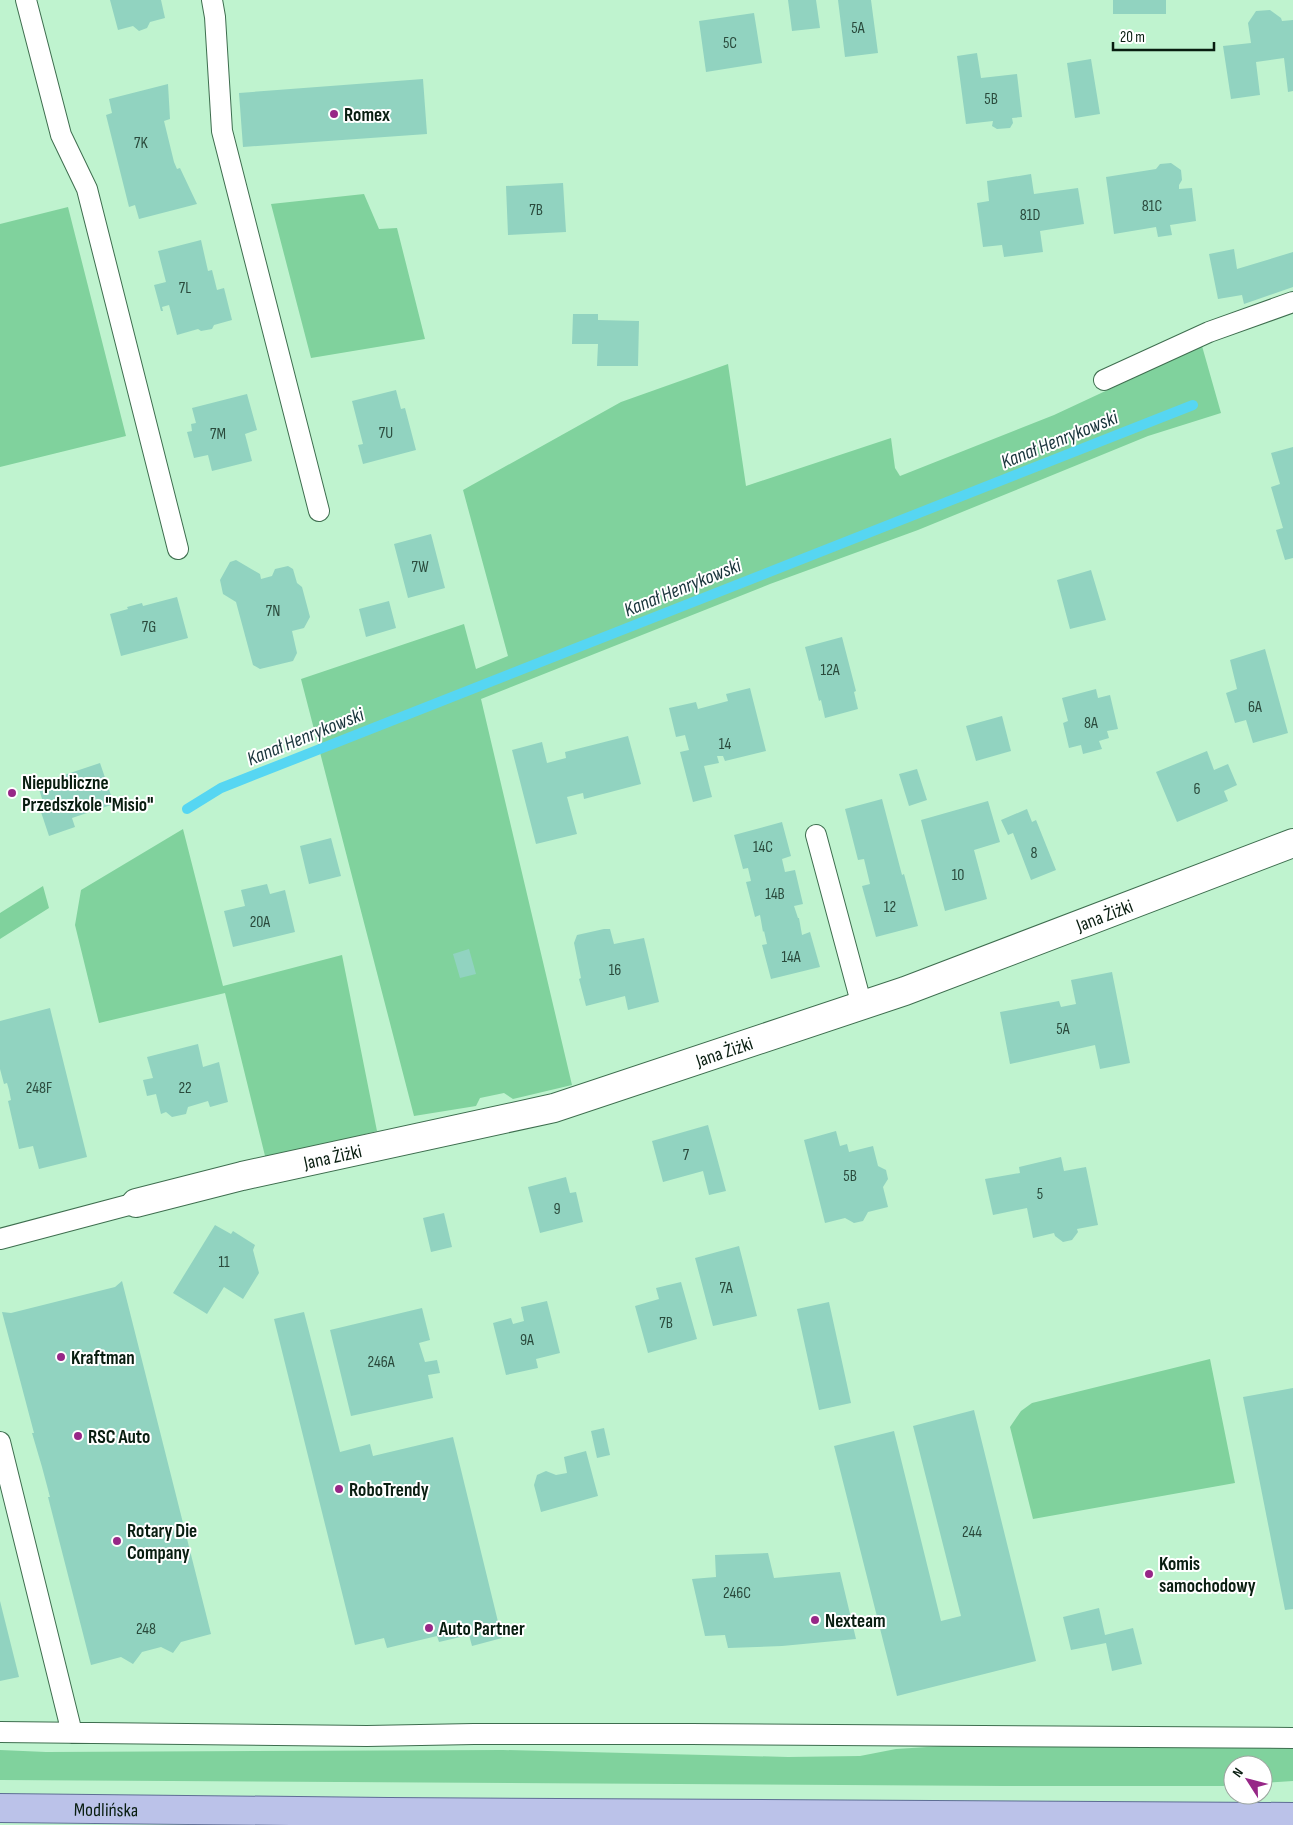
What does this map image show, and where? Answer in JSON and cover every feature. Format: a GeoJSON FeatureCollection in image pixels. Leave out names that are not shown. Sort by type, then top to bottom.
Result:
{"type":"FeatureCollection","features":[{"type":"Feature","properties":{"kind":"main road","name":"Modlińska"},"geometry":{"type":"LineString","coordinates":[[0,1808],[1293,1817]]}},
{"type":"Feature","properties":{"kind":"street","name":"Jana Żiżki"},"geometry":{"type":"LineString","coordinates":[[136,1203],[242,1176],[554,1108],[905,991],[1293,843]]}},
{"type":"Feature","properties":{"kind":"lane"},"geometry":{"type":"LineString","coordinates":[[26,0],[62,135],[87,189],[178,549]]}},
{"type":"Feature","properties":{"kind":"lane"},"geometry":{"type":"LineString","coordinates":[[212,0],[215,18],[222,131],[319,511]]}},
{"type":"Feature","properties":{"kind":"lane"},"geometry":{"type":"LineString","coordinates":[[1104,380],[1209,332],[1293,302]]}},
{"type":"Feature","properties":{"kind":"lane"},"geometry":{"type":"LineString","coordinates":[[816,835],[862,1006]]}},
{"type":"Feature","properties":{"kind":"lane"},"geometry":{"type":"LineString","coordinates":[[0,1238],[136,1203]]}},
{"type":"Feature","properties":{"kind":"lane"},"geometry":{"type":"LineString","coordinates":[[0,1442],[72,1733]]}},
{"type":"Feature","properties":{"kind":"lane"},"geometry":{"type":"LineString","coordinates":[[0,1732],[367,1736],[691,1734],[1293,1738]]}},
{"type":"Feature","properties":{"kind":"green space"},"geometry":{"type":"Polygon","coordinates":[[[364,194],[379,229],[397,228],[425,339],[311,358],[271,204],[364,194]]]}},
{"type":"Feature","properties":{"kind":"green space"},"geometry":{"type":"Polygon","coordinates":[[[68,207],[126,436],[0,467],[0,224],[68,207]]]}},
{"type":"Feature","properties":{"kind":"green space"},"geometry":{"type":"Polygon","coordinates":[[[1202,346],[1221,413],[1148,436],[918,530],[770,584],[481,699],[572,1085],[513,1099],[504,1093],[480,1098],[476,1106],[414,1116],[301,679],[464,624],[476,669],[508,656],[463,490],[621,402],[728,364],[746,486],[891,438],[895,468],[900,476],[1054,415],[1202,346]]]}},
{"type":"Feature","properties":{"kind":"green space"},"geometry":{"type":"Polygon","coordinates":[[[183,829],[223,986],[342,955],[377,1131],[266,1160],[225,993],[99,1023],[75,925],[81,890],[183,829]]]}},
{"type":"Feature","properties":{"kind":"green space"},"geometry":{"type":"Polygon","coordinates":[[[43,886],[49,908],[0,939],[0,913],[43,886]]]}},
{"type":"Feature","properties":{"kind":"green space"},"geometry":{"type":"Polygon","coordinates":[[[1210,1359],[1235,1483],[1033,1519],[1010,1427],[1021,1411],[1032,1403],[1210,1359]]]}},
{"type":"Feature","properties":{"kind":"green space"},"geometry":{"type":"Polygon","coordinates":[[[974,1744],[1293,1746],[1293,1781],[1273,1782],[1273,1755],[1223,1755],[1223,1786],[0,1780],[0,1750],[46,1752],[503,1750],[788,1757],[860,1756],[896,1749],[974,1744]]]}},
{"type":"Feature","properties":{"kind":"building"},"geometry":{"type":"Polygon","coordinates":[[[110,0],[161,0],[165,18],[150,22],[147,28],[139,31],[133,26],[118,30],[110,0]]]}},
{"type":"Feature","properties":{"kind":"building"},"geometry":{"type":"Polygon","coordinates":[[[788,0],[816,0],[820,28],[792,31],[788,0]]]}},
{"type":"Feature","properties":{"kind":"building"},"geometry":{"type":"Polygon","coordinates":[[[838,0],[871,0],[878,53],[845,57],[838,0]]]}},
{"type":"Feature","properties":{"kind":"building"},"geometry":{"type":"Polygon","coordinates":[[[1113,0],[1166,0],[1166,14],[1113,14],[1113,0]]]}},
{"type":"Feature","properties":{"kind":"building"},"geometry":{"type":"Polygon","coordinates":[[[1270,10],[1281,18],[1282,21],[1293,20],[1293,91],[1288,92],[1284,58],[1256,62],[1260,95],[1231,99],[1223,46],[1251,43],[1248,23],[1256,11],[1270,10]]]}},
{"type":"Feature","properties":{"kind":"building"},"geometry":{"type":"Polygon","coordinates":[[[754,13],[762,63],[706,72],[699,21],[754,13]]]}},
{"type":"Feature","properties":{"kind":"building"},"geometry":{"type":"Polygon","coordinates":[[[977,53],[981,78],[1017,74],[1022,117],[1012,118],[1013,123],[1010,128],[997,129],[992,126],[993,121],[966,124],[957,56],[977,53]]]}},
{"type":"Feature","properties":{"kind":"building"},"geometry":{"type":"Polygon","coordinates":[[[1091,59],[1100,114],[1075,118],[1067,63],[1091,59]]]}},
{"type":"Feature","properties":{"kind":"building"},"geometry":{"type":"Polygon","coordinates":[[[423,79],[427,134],[243,147],[239,93],[423,79]]]}},
{"type":"Feature","properties":{"kind":"building"},"geometry":{"type":"Polygon","coordinates":[[[168,84],[170,119],[164,121],[174,162],[177,169],[180,168],[197,204],[139,219],[135,205],[129,207],[106,115],[112,113],[109,99],[168,84]]]}},
{"type":"Feature","properties":{"kind":"building"},"geometry":{"type":"Polygon","coordinates":[[[1171,163],[1181,170],[1182,180],[1179,189],[1192,188],[1196,221],[1170,225],[1172,235],[1158,237],[1156,227],[1114,234],[1106,177],[1156,169],[1160,164],[1171,163]]]}},
{"type":"Feature","properties":{"kind":"building"},"geometry":{"type":"Polygon","coordinates":[[[1031,174],[1034,194],[1078,188],[1084,224],[1040,231],[1043,252],[1004,257],[1002,245],[983,247],[977,203],[989,201],[987,181],[1031,174]]]}},
{"type":"Feature","properties":{"kind":"building"},"geometry":{"type":"Polygon","coordinates":[[[563,183],[566,232],[508,235],[506,186],[563,183]]]}},
{"type":"Feature","properties":{"kind":"building"},"geometry":{"type":"Polygon","coordinates":[[[201,240],[208,271],[212,270],[217,290],[224,288],[232,320],[214,325],[212,329],[201,331],[198,329],[177,335],[169,305],[162,307],[163,311],[161,311],[154,285],[166,282],[158,251],[201,240]]]}},
{"type":"Feature","properties":{"kind":"building"},"geometry":{"type":"Polygon","coordinates":[[[1234,249],[1237,269],[1293,252],[1293,287],[1244,304],[1242,295],[1218,299],[1209,254],[1234,249]]]}},
{"type":"Feature","properties":{"kind":"building"},"geometry":{"type":"Polygon","coordinates":[[[573,314],[598,314],[598,320],[639,321],[638,366],[597,366],[598,344],[572,344],[573,314]]]}},
{"type":"Feature","properties":{"kind":"building"},"geometry":{"type":"Polygon","coordinates":[[[396,390],[401,409],[405,408],[416,450],[363,464],[358,445],[363,444],[352,401],[396,390]]]}},
{"type":"Feature","properties":{"kind":"building"},"geometry":{"type":"Polygon","coordinates":[[[247,394],[257,430],[245,434],[252,461],[212,471],[208,455],[194,458],[187,432],[192,431],[191,424],[196,423],[192,408],[247,394]]]}},
{"type":"Feature","properties":{"kind":"building"},"geometry":{"type":"Polygon","coordinates":[[[1293,447],[1293,558],[1285,560],[1276,530],[1283,528],[1271,487],[1280,484],[1271,453],[1293,447]]]}},
{"type":"Feature","properties":{"kind":"building"},"geometry":{"type":"Polygon","coordinates":[[[431,534],[445,588],[408,598],[394,544],[431,534]]]}},
{"type":"Feature","properties":{"kind":"building"},"geometry":{"type":"Polygon","coordinates":[[[236,560],[260,574],[261,579],[272,576],[275,569],[288,566],[293,569],[297,583],[302,587],[310,617],[304,628],[292,631],[297,653],[293,661],[260,669],[253,665],[236,602],[223,594],[220,580],[230,562],[236,560]]]}},
{"type":"Feature","properties":{"kind":"building"},"geometry":{"type":"Polygon","coordinates":[[[1091,570],[1106,620],[1070,629],[1057,580],[1091,570]]]}},
{"type":"Feature","properties":{"kind":"building"},"geometry":{"type":"Polygon","coordinates":[[[177,597],[188,638],[121,656],[110,614],[142,603],[143,606],[177,597]]]}},
{"type":"Feature","properties":{"kind":"building"},"geometry":{"type":"Polygon","coordinates":[[[389,601],[396,628],[366,637],[359,609],[389,601]]]}},
{"type":"Feature","properties":{"kind":"building"},"geometry":{"type":"Polygon","coordinates":[[[842,637],[856,691],[854,692],[858,709],[825,718],[805,647],[842,637]]]}},
{"type":"Feature","properties":{"kind":"building"},"geometry":{"type":"Polygon","coordinates":[[[1265,649],[1288,733],[1253,743],[1246,720],[1235,723],[1226,693],[1237,689],[1230,660],[1265,649]]]}},
{"type":"Feature","properties":{"kind":"building"},"geometry":{"type":"Polygon","coordinates":[[[750,688],[766,751],[725,761],[723,756],[717,756],[719,763],[704,766],[712,797],[693,802],[680,752],[689,750],[685,735],[676,737],[669,708],[696,702],[698,709],[728,701],[726,694],[750,688]]]}},
{"type":"Feature","properties":{"kind":"building"},"geometry":{"type":"Polygon","coordinates":[[[1096,689],[1098,698],[1110,695],[1118,729],[1107,731],[1109,738],[1099,741],[1102,749],[1083,754],[1081,745],[1069,748],[1063,723],[1068,721],[1062,698],[1096,689]]]}},
{"type":"Feature","properties":{"kind":"building"},"geometry":{"type":"Polygon","coordinates":[[[1002,716],[1011,751],[976,761],[966,726],[1002,716]]]}},
{"type":"Feature","properties":{"kind":"building"},"geometry":{"type":"Polygon","coordinates":[[[628,736],[641,784],[584,799],[583,793],[567,797],[577,834],[536,844],[512,750],[542,742],[547,763],[566,758],[565,752],[628,736]]]}},
{"type":"Feature","properties":{"kind":"building"},"geometry":{"type":"Polygon","coordinates":[[[1207,751],[1214,770],[1228,764],[1237,785],[1224,791],[1228,801],[1177,822],[1156,772],[1207,751]]]}},
{"type":"Feature","properties":{"kind":"building"},"geometry":{"type":"Polygon","coordinates":[[[100,763],[114,804],[72,818],[75,827],[49,836],[38,803],[43,802],[39,789],[66,780],[64,775],[100,763]]]}},
{"type":"Feature","properties":{"kind":"building"},"geometry":{"type":"Polygon","coordinates":[[[917,769],[927,800],[909,806],[899,774],[917,769]]]}},
{"type":"Feature","properties":{"kind":"building"},"geometry":{"type":"Polygon","coordinates":[[[882,799],[918,926],[876,937],[862,886],[870,884],[864,859],[858,860],[845,809],[882,799]]]}},
{"type":"Feature","properties":{"kind":"building"},"geometry":{"type":"Polygon","coordinates":[[[988,801],[1000,842],[974,850],[987,899],[945,911],[921,820],[988,801]]]}},
{"type":"Feature","properties":{"kind":"building"},"geometry":{"type":"Polygon","coordinates":[[[1027,809],[1032,822],[1036,820],[1056,870],[1031,880],[1013,833],[1008,835],[1001,820],[1027,809]]]}},
{"type":"Feature","properties":{"kind":"building"},"geometry":{"type":"Polygon","coordinates":[[[782,822],[791,856],[782,859],[785,872],[795,870],[803,904],[794,906],[799,918],[802,935],[810,932],[820,967],[771,979],[762,945],[767,944],[760,915],[755,917],[746,882],[751,881],[748,868],[743,869],[734,835],[782,822]]]}},
{"type":"Feature","properties":{"kind":"building"},"geometry":{"type":"Polygon","coordinates":[[[331,838],[341,876],[309,884],[300,846],[331,838]]]}},
{"type":"Feature","properties":{"kind":"building"},"geometry":{"type":"Polygon","coordinates":[[[267,884],[270,894],[285,890],[295,932],[233,947],[224,911],[245,906],[241,890],[267,884]]]}},
{"type":"Feature","properties":{"kind":"building"},"geometry":{"type":"Polygon","coordinates":[[[610,929],[614,944],[644,938],[659,1002],[628,1010],[625,996],[586,1006],[579,979],[581,978],[574,943],[577,935],[610,929]]]}},
{"type":"Feature","properties":{"kind":"building"},"geometry":{"type":"Polygon","coordinates":[[[469,949],[476,974],[460,978],[453,954],[469,949]]]}},
{"type":"Feature","properties":{"kind":"building"},"geometry":{"type":"Polygon","coordinates":[[[1112,972],[1130,1063],[1100,1069],[1095,1045],[1010,1064],[1000,1012],[1059,1001],[1061,1007],[1076,1004],[1071,980],[1112,972]]]}},
{"type":"Feature","properties":{"kind":"building"},"geometry":{"type":"Polygon","coordinates":[[[50,1008],[87,1157],[39,1169],[33,1146],[19,1149],[8,1101],[11,1100],[9,1090],[7,1083],[4,1084],[0,1069],[0,1021],[50,1008]]]}},
{"type":"Feature","properties":{"kind":"building"},"geometry":{"type":"Polygon","coordinates":[[[198,1044],[203,1067],[219,1062],[228,1102],[210,1107],[208,1101],[188,1107],[186,1114],[172,1117],[166,1112],[161,1114],[156,1094],[147,1096],[143,1080],[153,1078],[147,1057],[198,1044]]]}},
{"type":"Feature","properties":{"kind":"building"},"geometry":{"type":"Polygon","coordinates":[[[708,1125],[726,1191],[709,1195],[703,1171],[663,1182],[652,1141],[708,1125]]]}},
{"type":"Feature","properties":{"kind":"building"},"geometry":{"type":"Polygon","coordinates":[[[836,1131],[840,1146],[847,1144],[849,1152],[873,1146],[878,1166],[886,1170],[888,1179],[883,1187],[888,1207],[868,1212],[863,1221],[854,1223],[845,1218],[825,1223],[804,1140],[836,1131]]]}},
{"type":"Feature","properties":{"kind":"building"},"geometry":{"type":"Polygon","coordinates":[[[1061,1157],[1064,1171],[1086,1167],[1098,1225],[1077,1229],[1078,1232],[1072,1240],[1063,1242],[1054,1233],[1033,1238],[1027,1208],[993,1215],[985,1179],[1020,1173],[1019,1167],[1061,1157]]]}},
{"type":"Feature","properties":{"kind":"building"},"geometry":{"type":"Polygon","coordinates":[[[566,1177],[570,1193],[576,1192],[583,1222],[540,1233],[528,1187],[566,1177]]]}},
{"type":"Feature","properties":{"kind":"building"},"geometry":{"type":"Polygon","coordinates":[[[444,1213],[452,1247],[431,1252],[423,1218],[444,1213]]]}},
{"type":"Feature","properties":{"kind":"building"},"geometry":{"type":"Polygon","coordinates":[[[215,1225],[231,1234],[233,1231],[255,1245],[253,1250],[259,1273],[243,1299],[224,1287],[207,1314],[173,1293],[215,1225]]]}},
{"type":"Feature","properties":{"kind":"building"},"geometry":{"type":"Polygon","coordinates":[[[739,1246],[757,1316],[713,1326],[695,1258],[739,1246]]]}},
{"type":"Feature","properties":{"kind":"building"},"geometry":{"type":"Polygon","coordinates":[[[122,1281],[211,1634],[181,1642],[173,1653],[161,1647],[142,1652],[133,1664],[121,1657],[91,1665],[2,1312],[11,1313],[115,1287],[122,1281]]]}},
{"type":"Feature","properties":{"kind":"building"},"geometry":{"type":"Polygon","coordinates":[[[681,1282],[697,1339],[648,1353],[635,1306],[659,1299],[656,1288],[681,1282]]]}},
{"type":"Feature","properties":{"kind":"building"},"geometry":{"type":"Polygon","coordinates":[[[547,1301],[560,1353],[536,1359],[538,1368],[506,1375],[493,1323],[511,1318],[513,1324],[524,1321],[521,1307],[547,1301]]]}},
{"type":"Feature","properties":{"kind":"building"},"geometry":{"type":"Polygon","coordinates":[[[829,1302],[851,1403],[819,1410],[797,1309],[829,1302]]]}},
{"type":"Feature","properties":{"kind":"building"},"geometry":{"type":"Polygon","coordinates":[[[422,1308],[430,1340],[419,1343],[425,1362],[437,1360],[440,1373],[428,1375],[433,1398],[351,1416],[330,1330],[422,1308]]]}},
{"type":"Feature","properties":{"kind":"building"},"geometry":{"type":"Polygon","coordinates":[[[304,1312],[340,1452],[370,1444],[373,1456],[453,1437],[502,1638],[472,1646],[469,1635],[439,1642],[437,1636],[387,1648],[384,1638],[355,1645],[274,1319],[304,1312]]]}},
{"type":"Feature","properties":{"kind":"building"},"geometry":{"type":"Polygon","coordinates":[[[1293,1388],[1293,1609],[1285,1610],[1243,1397],[1293,1388]]]}},
{"type":"Feature","properties":{"kind":"building"},"geometry":{"type":"Polygon","coordinates":[[[974,1410],[1036,1661],[897,1696],[834,1446],[894,1431],[941,1621],[961,1616],[913,1426],[974,1410]]]}},
{"type":"Feature","properties":{"kind":"building"},"geometry":{"type":"Polygon","coordinates":[[[604,1428],[610,1455],[597,1458],[591,1431],[604,1428]]]}},
{"type":"Feature","properties":{"kind":"building"},"geometry":{"type":"Polygon","coordinates":[[[586,1451],[598,1496],[541,1512],[534,1485],[537,1475],[546,1471],[556,1475],[567,1473],[564,1457],[586,1451]]]}},
{"type":"Feature","properties":{"kind":"building"},"geometry":{"type":"Polygon","coordinates":[[[768,1553],[774,1578],[840,1572],[856,1639],[782,1646],[728,1648],[725,1635],[705,1636],[692,1579],[716,1577],[715,1555],[768,1553]]]}},
{"type":"Feature","properties":{"kind":"building"},"geometry":{"type":"Polygon","coordinates":[[[0,1601],[19,1677],[0,1681],[0,1601]]]}},
{"type":"Feature","properties":{"kind":"building"},"geometry":{"type":"Polygon","coordinates":[[[1099,1608],[1105,1635],[1133,1628],[1142,1664],[1112,1671],[1106,1643],[1071,1650],[1063,1617],[1099,1608]]]}},
{"type":"Feature","properties":{"kind":"waterway","name":"Kanał Henrykowski"},"geometry":{"type":"LineString","coordinates":[[187,809],[221,788],[1193,405]]}},
{"type":"Feature","properties":{"kind":"place","name":"Romex"},"geometry":{"type":"Point","coordinates":[334,114]}},
{"type":"Feature","properties":{"kind":"place","name":"Niepubliczne Przedszkole \"Misio\""},"geometry":{"type":"Point","coordinates":[12,793]}},
{"type":"Feature","properties":{"kind":"place","name":"Kraftman"},"geometry":{"type":"Point","coordinates":[61,1357]}},
{"type":"Feature","properties":{"kind":"place","name":"RSC Auto"},"geometry":{"type":"Point","coordinates":[78,1436]}},
{"type":"Feature","properties":{"kind":"place","name":"RoboTrendy"},"geometry":{"type":"Point","coordinates":[339,1489]}},
{"type":"Feature","properties":{"kind":"place","name":"Rotary Die Company"},"geometry":{"type":"Point","coordinates":[117,1541]}},
{"type":"Feature","properties":{"kind":"place","name":"Komis samochodowy"},"geometry":{"type":"Point","coordinates":[1149,1574]}},
{"type":"Feature","properties":{"kind":"place","name":"Nexteam"},"geometry":{"type":"Point","coordinates":[815,1620]}},
{"type":"Feature","properties":{"kind":"place","name":"Auto Partner"},"geometry":{"type":"Point","coordinates":[429,1628]}}]}
